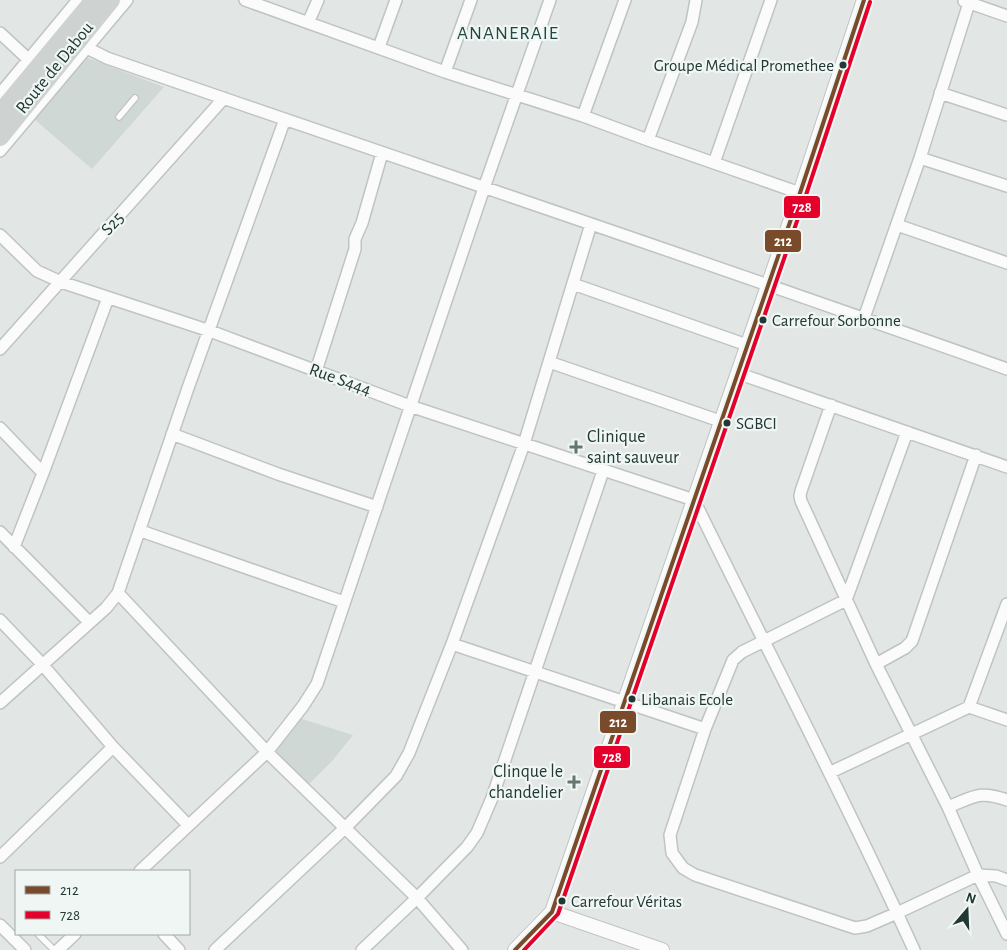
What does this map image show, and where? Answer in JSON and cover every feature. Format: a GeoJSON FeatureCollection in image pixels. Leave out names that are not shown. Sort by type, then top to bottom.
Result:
{"type":"FeatureCollection","features":[{"type":"Feature","properties":{"kind":"main road","name":"Route de Dabou"},"geometry":{"type":"LineString","coordinates":[[0,113],[94,0]]}},
{"type":"Feature","properties":{"kind":"main road","name":"Route de Dabou"},"geometry":{"type":"LineString","coordinates":[[0,137],[111,0]]}},
{"type":"Feature","properties":{"kind":"street"},"geometry":{"type":"LineString","coordinates":[[0,94],[78,0]]}},
{"type":"Feature","properties":{"kind":"street"},"geometry":{"type":"LineString","coordinates":[[0,151],[127,0]]}},
{"type":"Feature","properties":{"kind":"street"},"geometry":{"type":"LineString","coordinates":[[245,0],[445,72],[583,116],[800,192]]}},
{"type":"Feature","properties":{"kind":"street"},"geometry":{"type":"LineString","coordinates":[[308,23],[318,0]]}},
{"type":"Feature","properties":{"kind":"street"},"geometry":{"type":"LineString","coordinates":[[379,47],[396,0]]}},
{"type":"Feature","properties":{"kind":"street"},"geometry":{"type":"LineString","coordinates":[[445,72],[471,0]]}},
{"type":"Feature","properties":{"kind":"street"},"geometry":{"type":"LineString","coordinates":[[141,870],[267,752],[303,706],[317,684],[484,188],[550,0]]}},
{"type":"Feature","properties":{"kind":"street"},"geometry":{"type":"LineString","coordinates":[[583,116],[625,0]]}},
{"type":"Feature","properties":{"kind":"street"},"geometry":{"type":"LineString","coordinates":[[648,140],[692,22],[696,0]]}},
{"type":"Feature","properties":{"kind":"street"},"geometry":{"type":"LineString","coordinates":[[714,163],[771,0]]}},
{"type":"Feature","properties":{"kind":"street"},"geometry":{"type":"LineString","coordinates":[[515,950],[552,912],[800,192],[864,0]]}},
{"type":"Feature","properties":{"kind":"street"},"geometry":{"type":"LineString","coordinates":[[864,318],[920,158],[967,1],[1007,16]]}},
{"type":"Feature","properties":{"kind":"street"},"geometry":{"type":"LineString","coordinates":[[0,33],[28,59]]}},
{"type":"Feature","properties":{"kind":"street"},"geometry":{"type":"LineString","coordinates":[[87,48],[107,58],[768,284],[1007,369]]}},
{"type":"Feature","properties":{"kind":"street"},"geometry":{"type":"LineString","coordinates":[[940,92],[1007,115]]}},
{"type":"Feature","properties":{"kind":"street","name":"S25"},"geometry":{"type":"LineString","coordinates":[[0,349],[224,98]]}},
{"type":"Feature","properties":{"kind":"street"},"geometry":{"type":"LineString","coordinates":[[0,703],[106,608],[118,593],[172,434],[285,119]]}},
{"type":"Feature","properties":{"kind":"street"},"geometry":{"type":"LineString","coordinates":[[316,371],[355,249],[355,239],[362,223],[382,153]]}},
{"type":"Feature","properties":{"kind":"street"},"geometry":{"type":"LineString","coordinates":[[920,158],[1007,186]]}},
{"type":"Feature","properties":{"kind":"street"},"geometry":{"type":"LineString","coordinates":[[215,950],[345,828],[396,776],[409,753],[452,644],[524,444],[590,224]]}},
{"type":"Feature","properties":{"kind":"street"},"geometry":{"type":"LineString","coordinates":[[897,225],[1007,263]]}},
{"type":"Feature","properties":{"kind":"street","name":"Rue S444"},"geometry":{"type":"LineString","coordinates":[[0,235],[37,271],[61,282],[210,331],[410,406],[694,500]]}},
{"type":"Feature","properties":{"kind":"street"},"geometry":{"type":"LineString","coordinates":[[573,284],[747,345]]}},
{"type":"Feature","properties":{"kind":"street"},"geometry":{"type":"LineString","coordinates":[[14,547],[108,298]]}},
{"type":"Feature","properties":{"kind":"street"},"geometry":{"type":"LineString","coordinates":[[549,362],[720,421]]}},
{"type":"Feature","properties":{"kind":"street"},"geometry":{"type":"LineString","coordinates":[[737,373],[1007,466]]}},
{"type":"Feature","properties":{"kind":"street"},"geometry":{"type":"LineString","coordinates":[[831,405],[800,496],[876,664],[948,807],[1007,934]]}},
{"type":"Feature","properties":{"kind":"street"},"geometry":{"type":"LineString","coordinates":[[0,428],[43,473]]}},
{"type":"Feature","properties":{"kind":"street"},"geometry":{"type":"LineString","coordinates":[[906,432],[846,600],[742,652],[733,660],[705,729],[670,835],[672,854],[683,868],[695,875],[855,928],[867,926],[978,875],[987,875],[1007,880]]}},
{"type":"Feature","properties":{"kind":"street"},"geometry":{"type":"LineString","coordinates":[[172,434],[278,474],[377,507]]}},
{"type":"Feature","properties":{"kind":"street"},"geometry":{"type":"LineString","coordinates":[[876,664],[912,642],[976,455]]}},
{"type":"Feature","properties":{"kind":"street"},"geometry":{"type":"LineString","coordinates":[[362,950],[417,898],[467,847],[477,833],[492,798],[603,471]]}},
{"type":"Feature","properties":{"kind":"street"},"geometry":{"type":"LineString","coordinates":[[694,500],[763,642],[830,772],[914,950]]}},
{"type":"Feature","properties":{"kind":"street"},"geometry":{"type":"LineString","coordinates":[[140,531],[344,602]]}},
{"type":"Feature","properties":{"kind":"street"},"geometry":{"type":"LineString","coordinates":[[0,532],[89,622]]}},
{"type":"Feature","properties":{"kind":"street"},"geometry":{"type":"LineString","coordinates":[[118,593],[267,752],[417,898],[462,950]]}},
{"type":"Feature","properties":{"kind":"street"},"geometry":{"type":"LineString","coordinates":[[830,772],[969,707],[1007,604]]}},
{"type":"Feature","properties":{"kind":"street"},"geometry":{"type":"LineString","coordinates":[[0,620],[42,664],[113,747],[188,825]]}},
{"type":"Feature","properties":{"kind":"street"},"geometry":{"type":"LineString","coordinates":[[452,644],[705,729]]}},
{"type":"Feature","properties":{"kind":"street"},"geometry":{"type":"LineString","coordinates":[[969,707],[1007,720]]}},
{"type":"Feature","properties":{"kind":"street"},"geometry":{"type":"LineString","coordinates":[[0,857],[113,747]]}},
{"type":"Feature","properties":{"kind":"street"},"geometry":{"type":"LineString","coordinates":[[948,807],[978,795],[988,794],[1007,800]]}},
{"type":"Feature","properties":{"kind":"street"},"geometry":{"type":"LineString","coordinates":[[552,912],[662,950]]}},
{"type":"Feature","properties":{"kind":"street"},"geometry":{"type":"LineString","coordinates":[[0,925],[25,950]]}},
{"type":"Feature","properties":{"kind":"street"},"geometry":{"type":"LineString","coordinates":[[58,950],[74,935]]}},
{"type":"Feature","properties":{"kind":"street"},"geometry":{"type":"LineString","coordinates":[[165,935],[179,950]]}},
{"type":"Feature","properties":{"kind":"lane"},"geometry":{"type":"LineString","coordinates":[[119,117],[135,98]]}},
{"type":"Feature","properties":{"kind":"lane"},"geometry":{"type":"LineString","coordinates":[[39,935],[54,950]]}},
{"type":"Feature","properties":{"kind":"shaded area"},"geometry":{"type":"Polygon","coordinates":[[[72,52],[164,87],[92,169],[27,113],[72,52]]]}},
{"type":"Feature","properties":{"kind":"shaded area"},"geometry":{"type":"Polygon","coordinates":[[[299,718],[353,735],[333,760],[307,786],[272,751],[299,718]]]}},
{"type":"Feature","properties":{"kind":"transit line","name":"212"},"geometry":{"type":"LineString","coordinates":[[515,950],[552,912],[800,193],[864,0]]}},
{"type":"Feature","properties":{"kind":"transit line","name":"728"},"geometry":{"type":"LineString","coordinates":[[524,950],[558,914],[806,195],[870,2]]}},
{"type":"Feature","properties":{"kind":"place","name":"Groupe Médical Promethee"},"geometry":{"type":"Point","coordinates":[843,65]}},
{"type":"Feature","properties":{"kind":"place","name":"Carrefour Sorbonne"},"geometry":{"type":"Point","coordinates":[763,320]}},
{"type":"Feature","properties":{"kind":"place","name":"SGBCI"},"geometry":{"type":"Point","coordinates":[727,423]}},
{"type":"Feature","properties":{"kind":"place","name":"Clinique saint sauveur"},"geometry":{"type":"Point","coordinates":[576,447]}},
{"type":"Feature","properties":{"kind":"place","name":"Libanais Ecole"},"geometry":{"type":"Point","coordinates":[632,699]}},
{"type":"Feature","properties":{"kind":"place","name":"Clinque le chandelier"},"geometry":{"type":"Point","coordinates":[574,782]}},
{"type":"Feature","properties":{"kind":"place","name":"Carrefour Véritas"},"geometry":{"type":"Point","coordinates":[562,901]}},
{"type":"Feature","properties":{"kind":"district","name":"ANANERAIE"},"geometry":{"type":"Point","coordinates":[508,33]}}]}
